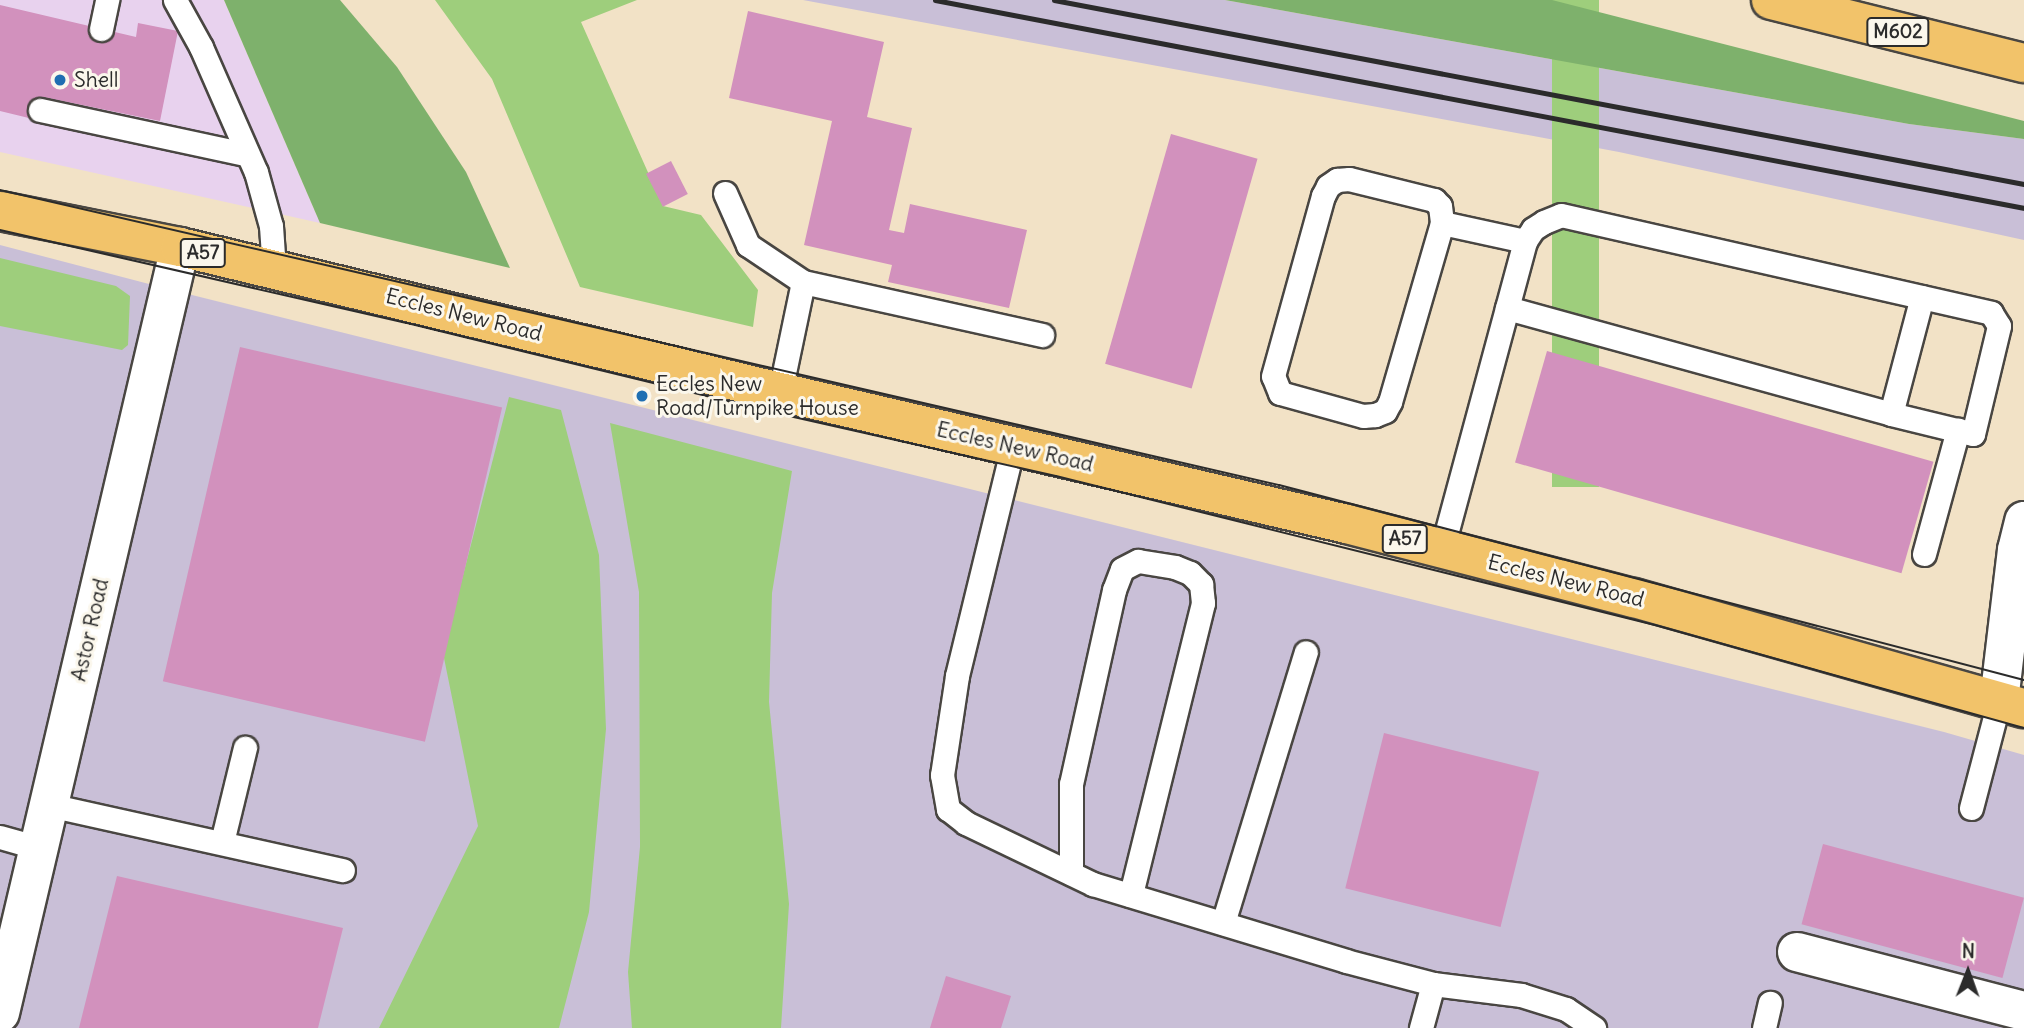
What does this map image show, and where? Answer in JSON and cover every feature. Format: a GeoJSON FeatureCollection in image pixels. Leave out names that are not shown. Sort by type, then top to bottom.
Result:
{"type":"FeatureCollection","features":[{"type":"Feature","properties":{"kind":"main road","name":"M602"},"geometry":{"type":"LineString","coordinates":[[1772,0],[2024,64]]}},
{"type":"Feature","properties":{"kind":"main road","name":"Eccles New Road"},"geometry":{"type":"LineString","coordinates":[[0,211],[180,247],[780,392],[1347,524],[1634,598],[2012,705]]}},
{"type":"Feature","properties":{"kind":"street","name":"Astor Road"},"geometry":{"type":"LineString","coordinates":[[0,1013],[180,247]]}},
{"type":"Feature","properties":{"kind":"street"},"geometry":{"type":"LineString","coordinates":[[2012,705],[2022,541]]}},
{"type":"Feature","properties":{"kind":"street"},"geometry":{"type":"LineString","coordinates":[[1797,952],[2024,1011]]}},
{"type":"Feature","properties":{"kind":"lane"},"geometry":{"type":"LineString","coordinates":[[101,29],[107,0]]}},
{"type":"Feature","properties":{"kind":"lane"},"geometry":{"type":"LineString","coordinates":[[176,0],[201,47],[245,154],[256,172],[271,226],[274,270]]}},
{"type":"Feature","properties":{"kind":"lane"},"geometry":{"type":"LineString","coordinates":[[40,110],[245,154]]}},
{"type":"Feature","properties":{"kind":"lane"},"geometry":{"type":"LineString","coordinates":[[1349,179],[1434,200],[1440,206],[1442,223],[1390,402],[1385,411],[1363,416],[1280,393],[1273,376],[1275,362],[1328,186],[1337,180],[1349,179]]}},
{"type":"Feature","properties":{"kind":"lane"},"geometry":{"type":"LineString","coordinates":[[724,193],[748,245],[803,282],[1042,335]]}},
{"type":"Feature","properties":{"kind":"lane"},"geometry":{"type":"LineString","coordinates":[[1442,549],[1507,307],[1525,241],[1533,229],[1561,215],[1991,313],[1999,326],[1973,434],[1891,414],[1507,307]]}},
{"type":"Feature","properties":{"kind":"lane"},"geometry":{"type":"LineString","coordinates":[[1442,223],[1525,241]]}},
{"type":"Feature","properties":{"kind":"lane"},"geometry":{"type":"LineString","coordinates":[[780,392],[803,282]]}},
{"type":"Feature","properties":{"kind":"lane"},"geometry":{"type":"LineString","coordinates":[[1891,414],[1922,297]]}},
{"type":"Feature","properties":{"kind":"lane"},"geometry":{"type":"LineString","coordinates":[[1924,554],[1958,430]]}},
{"type":"Feature","properties":{"kind":"lane"},"geometry":{"type":"LineString","coordinates":[[1013,446],[957,677],[942,775],[948,809],[1071,873],[1131,895],[1433,984],[1521,995],[1566,1009],[1594,1028]]}},
{"type":"Feature","properties":{"kind":"lane"},"geometry":{"type":"LineString","coordinates":[[1071,873],[1071,784],[1114,590],[1122,569],[1138,561],[1175,567],[1190,573],[1200,584],[1203,603],[1131,895]]}},
{"type":"Feature","properties":{"kind":"lane"},"geometry":{"type":"LineString","coordinates":[[1223,923],[1306,652]]}},
{"type":"Feature","properties":{"kind":"lane"},"geometry":{"type":"LineString","coordinates":[[1971,807],[2012,705]]}},
{"type":"Feature","properties":{"kind":"lane"},"geometry":{"type":"LineString","coordinates":[[222,842],[245,748]]}},
{"type":"Feature","properties":{"kind":"lane"},"geometry":{"type":"LineString","coordinates":[[49,805],[343,870]]}},
{"type":"Feature","properties":{"kind":"lane"},"geometry":{"type":"LineString","coordinates":[[0,837],[39,848]]}},
{"type":"Feature","properties":{"kind":"lane"},"geometry":{"type":"LineString","coordinates":[[1421,1028],[1433,984]]}},
{"type":"Feature","properties":{"kind":"lane"},"geometry":{"type":"LineString","coordinates":[[1764,1028],[1770,1003]]}},
{"type":"Feature","properties":{"kind":"shaded area"},"geometry":{"type":"Polygon","coordinates":[[[0,0],[224,0],[320,223],[0,152],[0,0]]]}},
{"type":"Feature","properties":{"kind":"shaded area"},"geometry":{"type":"Polygon","coordinates":[[[803,0],[1225,0],[1909,124],[2024,139],[2024,240],[1619,152],[803,0]]]}},
{"type":"Feature","properties":{"kind":"shaded area"},"geometry":{"type":"Polygon","coordinates":[[[0,245],[1944,732],[2024,755],[2024,1028],[0,1028],[0,245]]]}},
{"type":"Feature","properties":{"kind":"green space"},"geometry":{"type":"Polygon","coordinates":[[[224,0],[340,0],[397,67],[466,172],[510,268],[320,223],[224,0]]]}},
{"type":"Feature","properties":{"kind":"green space"},"geometry":{"type":"Polygon","coordinates":[[[435,0],[637,0],[581,22],[663,206],[701,215],[758,290],[753,327],[580,287],[492,79],[435,0]]]}},
{"type":"Feature","properties":{"kind":"green space"},"geometry":{"type":"Polygon","coordinates":[[[1225,0],[1552,0],[2024,121],[2024,139],[1909,124],[1225,0]]]}},
{"type":"Feature","properties":{"kind":"green space"},"geometry":{"type":"Polygon","coordinates":[[[1552,0],[1599,0],[1599,487],[1552,487],[1552,0]]]}},
{"type":"Feature","properties":{"kind":"green space"},"geometry":{"type":"Polygon","coordinates":[[[0,258],[116,286],[130,296],[128,345],[122,350],[0,326],[0,258]]]}},
{"type":"Feature","properties":{"kind":"green space"},"geometry":{"type":"Polygon","coordinates":[[[509,397],[561,410],[599,555],[606,729],[589,912],[559,1028],[379,1028],[478,826],[443,653],[509,397]]]}},
{"type":"Feature","properties":{"kind":"green space"},"geometry":{"type":"Polygon","coordinates":[[[610,423],[792,471],[772,593],[769,702],[789,904],[781,1028],[632,1028],[628,972],[640,847],[639,592],[610,423]]]}},
{"type":"Feature","properties":{"kind":"building"},"geometry":{"type":"Polygon","coordinates":[[[0,5],[136,37],[138,23],[178,31],[160,121],[43,97],[37,120],[0,111],[0,5]]]}},
{"type":"Feature","properties":{"kind":"building"},"geometry":{"type":"Polygon","coordinates":[[[748,11],[884,42],[867,117],[912,128],[889,230],[904,233],[910,204],[1027,230],[1009,308],[888,282],[892,265],[804,245],[832,121],[729,98],[748,11]]]}},
{"type":"Feature","properties":{"kind":"building"},"geometry":{"type":"Polygon","coordinates":[[[1171,134],[1258,159],[1192,389],[1105,364],[1171,134]]]}},
{"type":"Feature","properties":{"kind":"building"},"geometry":{"type":"Polygon","coordinates":[[[671,161],[688,194],[663,207],[646,174],[671,161]]]}},
{"type":"Feature","properties":{"kind":"building"},"geometry":{"type":"Polygon","coordinates":[[[240,347],[502,408],[425,742],[163,681],[240,347]]]}},
{"type":"Feature","properties":{"kind":"building"},"geometry":{"type":"Polygon","coordinates":[[[1547,351],[1933,462],[1901,573],[1515,463],[1547,351]]]}},
{"type":"Feature","properties":{"kind":"building"},"geometry":{"type":"Polygon","coordinates":[[[1384,733],[1539,772],[1501,927],[1345,888],[1384,733]]]}},
{"type":"Feature","properties":{"kind":"building"},"geometry":{"type":"Polygon","coordinates":[[[1823,844],[2024,898],[2002,978],[1802,924],[1823,844]]]}},
{"type":"Feature","properties":{"kind":"building"},"geometry":{"type":"Polygon","coordinates":[[[117,876],[343,928],[318,1028],[79,1028],[117,876]]]}},
{"type":"Feature","properties":{"kind":"building"},"geometry":{"type":"Polygon","coordinates":[[[946,976],[1011,996],[1001,1028],[930,1028],[946,976]]]}},
{"type":"Feature","properties":{"kind":"tram line"},"geometry":{"type":"LineString","coordinates":[[0,190],[1279,485],[2024,680]]}},
{"type":"Feature","properties":{"kind":"tram line"},"geometry":{"type":"LineString","coordinates":[[0,230],[407,323],[767,411],[1056,476],[1655,625],[2024,728]]}},
{"type":"Feature","properties":{"kind":"railway"},"geometry":{"type":"LineString","coordinates":[[935,0],[2024,208]]}},
{"type":"Feature","properties":{"kind":"railway"},"geometry":{"type":"LineString","coordinates":[[1054,0],[2024,184]]}},
{"type":"Feature","properties":{"kind":"place","name":"Shell"},"geometry":{"type":"Point","coordinates":[60,80]}},
{"type":"Feature","properties":{"kind":"place","name":"Eccles New Road/Turnpike House"},"geometry":{"type":"Point","coordinates":[642,396]}}]}
